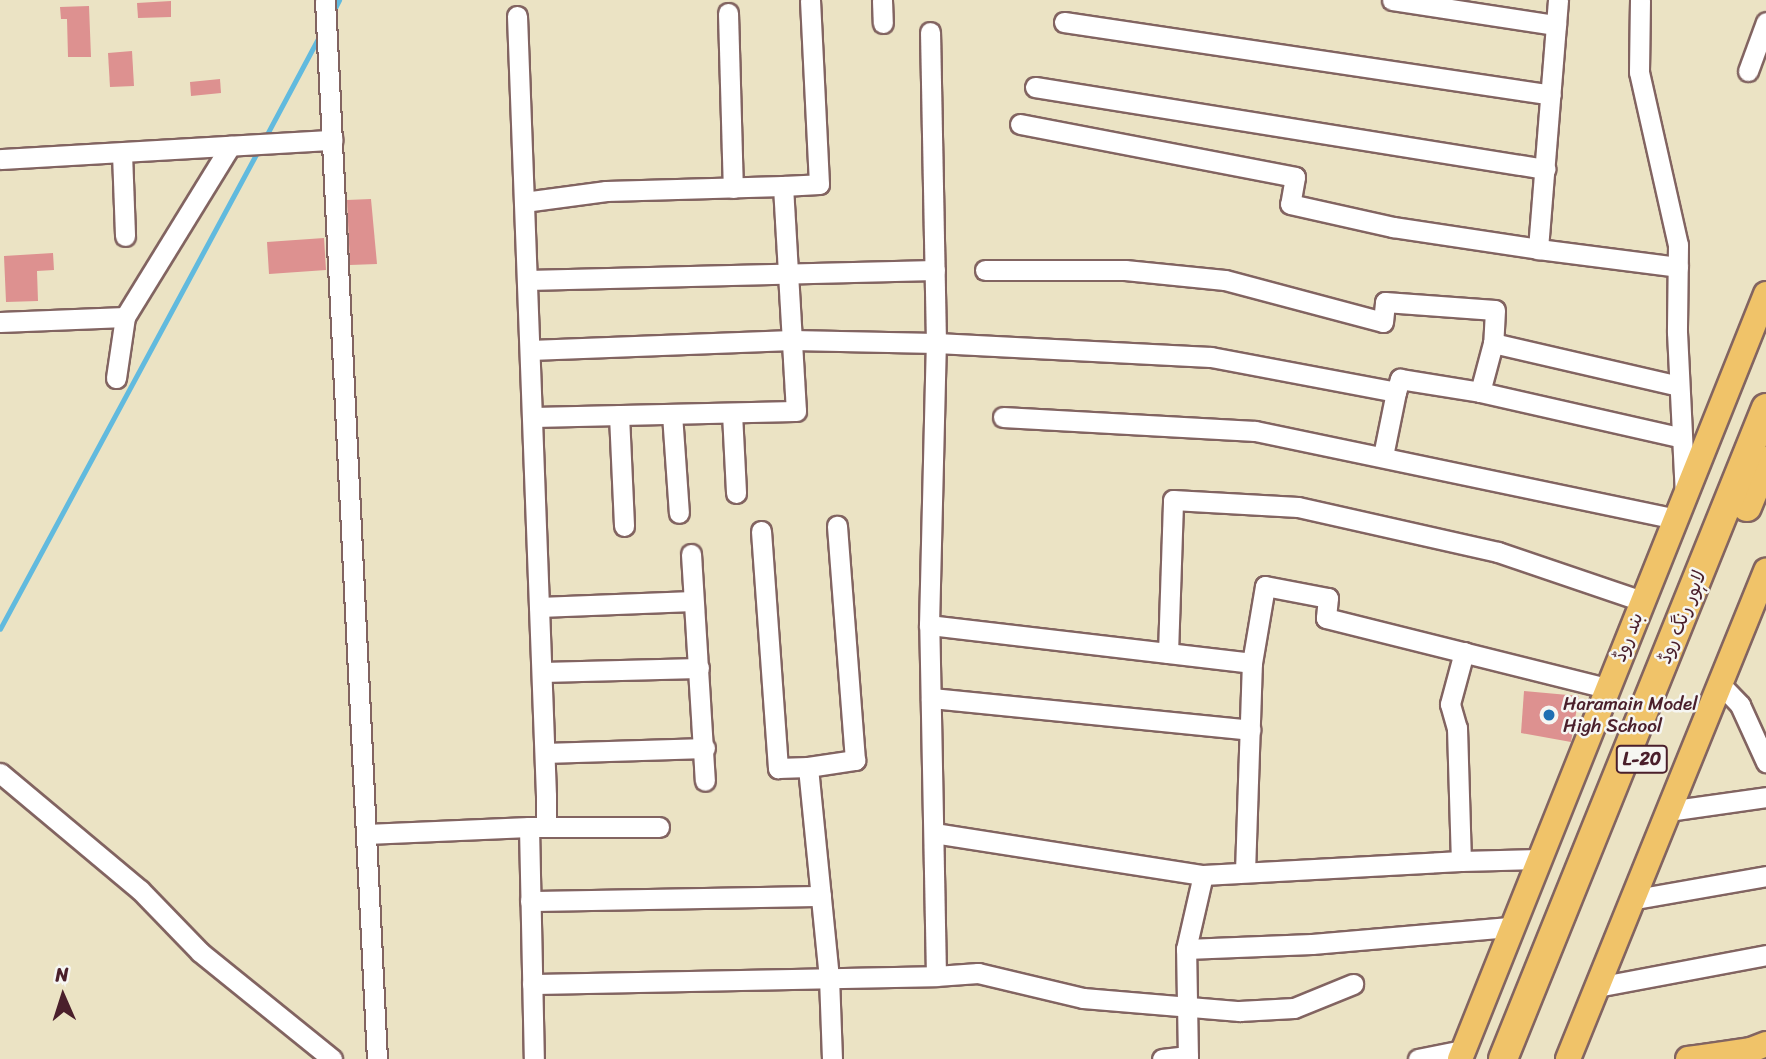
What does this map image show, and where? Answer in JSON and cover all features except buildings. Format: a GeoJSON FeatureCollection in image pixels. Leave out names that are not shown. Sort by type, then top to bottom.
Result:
{"type":"FeatureCollection","features":[{"type":"Feature","properties":{"kind":"highway","name":"لاہور رنگ روڈ"},"geometry":{"type":"LineString","coordinates":[[1503,1059],[1766,408]]}},
{"type":"Feature","properties":{"kind":"highway","name":"لاہور رنگ روڈ"},"geometry":{"type":"LineString","coordinates":[[1520,1059],[1766,461]]}},
{"type":"Feature","properties":{"kind":"main road","name":"بند روڈ"},"geometry":{"type":"LineString","coordinates":[[1461,1055],[1766,294]]}},
{"type":"Feature","properties":{"kind":"main road"},"geometry":{"type":"LineString","coordinates":[[1568,1059],[1630,900],[1766,570]]}},
{"type":"Feature","properties":{"kind":"main road"},"geometry":{"type":"LineString","coordinates":[[1699,1058],[1751,1050],[1766,1044]]}},
{"type":"Feature","properties":{"kind":"street"},"geometry":{"type":"LineString","coordinates":[[325,0],[377,1059]]}},
{"type":"Feature","properties":{"kind":"street"},"geometry":{"type":"LineString","coordinates":[[524,202],[606,191],[819,184],[810,0]]}},
{"type":"Feature","properties":{"kind":"street"},"geometry":{"type":"LineString","coordinates":[[881,0],[883,23]]}},
{"type":"Feature","properties":{"kind":"street"},"geometry":{"type":"LineString","coordinates":[[1392,0],[1556,25]]}},
{"type":"Feature","properties":{"kind":"street"},"geometry":{"type":"LineString","coordinates":[[1538,249],[1558,0]]}},
{"type":"Feature","properties":{"kind":"street"},"geometry":{"type":"LineString","coordinates":[[1640,0],[1639,72],[1678,244],[1679,386],[1685,495]]}},
{"type":"Feature","properties":{"kind":"street"},"geometry":{"type":"LineString","coordinates":[[728,13],[733,188]]}},
{"type":"Feature","properties":{"kind":"street"},"geometry":{"type":"LineString","coordinates":[[517,16],[545,753],[530,901],[534,1059]]}},
{"type":"Feature","properties":{"kind":"street"},"geometry":{"type":"LineString","coordinates":[[1064,22],[1550,95]]}},
{"type":"Feature","properties":{"kind":"street"},"geometry":{"type":"LineString","coordinates":[[1748,71],[1766,22]]}},
{"type":"Feature","properties":{"kind":"street"},"geometry":{"type":"LineString","coordinates":[[930,33],[936,343],[929,625],[936,976]]}},
{"type":"Feature","properties":{"kind":"street"},"geometry":{"type":"LineString","coordinates":[[1035,87],[1545,169]]}},
{"type":"Feature","properties":{"kind":"street"},"geometry":{"type":"LineString","coordinates":[[1020,124],[1295,177],[1290,204],[1393,227],[1678,267]]}},
{"type":"Feature","properties":{"kind":"street"},"geometry":{"type":"LineString","coordinates":[[0,159],[332,140]]}},
{"type":"Feature","properties":{"kind":"street"},"geometry":{"type":"LineString","coordinates":[[116,378],[125,317],[230,146]]}},
{"type":"Feature","properties":{"kind":"street"},"geometry":{"type":"LineString","coordinates":[[122,153],[125,236]]}},
{"type":"Feature","properties":{"kind":"street"},"geometry":{"type":"LineString","coordinates":[[532,417],[796,411],[783,186]]}},
{"type":"Feature","properties":{"kind":"street"},"geometry":{"type":"LineString","coordinates":[[527,280],[935,270]]}},
{"type":"Feature","properties":{"kind":"street"},"geometry":{"type":"LineString","coordinates":[[985,270],[1125,270],[1225,280],[1382,322],[1385,302],[1495,310],[1493,343],[1480,392]]}},
{"type":"Feature","properties":{"kind":"street"},"geometry":{"type":"LineString","coordinates":[[0,322],[125,317]]}},
{"type":"Feature","properties":{"kind":"street"},"geometry":{"type":"LineString","coordinates":[[530,350],[792,340],[936,343],[1211,357],[1396,392]]}},
{"type":"Feature","properties":{"kind":"street"},"geometry":{"type":"LineString","coordinates":[[1493,343],[1679,386]]}},
{"type":"Feature","properties":{"kind":"street"},"geometry":{"type":"LineString","coordinates":[[1383,456],[1399,379],[1480,392],[1682,438]]}},
{"type":"Feature","properties":{"kind":"street"},"geometry":{"type":"LineString","coordinates":[[732,413],[736,493]]}},
{"type":"Feature","properties":{"kind":"street"},"geometry":{"type":"LineString","coordinates":[[672,414],[679,513]]}},
{"type":"Feature","properties":{"kind":"street"},"geometry":{"type":"LineString","coordinates":[[618,415],[624,526]]}},
{"type":"Feature","properties":{"kind":"street"},"geometry":{"type":"LineString","coordinates":[[1003,417],[1255,431],[1675,519]]}},
{"type":"Feature","properties":{"kind":"street"},"geometry":{"type":"LineString","coordinates":[[1168,653],[1174,500],[1298,507],[1498,552],[1642,601]]}},
{"type":"Feature","properties":{"kind":"street"},"geometry":{"type":"LineString","coordinates":[[761,530],[778,768],[807,767],[855,760],[837,526]]}},
{"type":"Feature","properties":{"kind":"street"},"geometry":{"type":"LineString","coordinates":[[691,554],[705,781]]}},
{"type":"Feature","properties":{"kind":"street"},"geometry":{"type":"LineString","coordinates":[[1245,873],[1252,663],[1265,586],[1328,598],[1326,618],[1607,688]]}},
{"type":"Feature","properties":{"kind":"street"},"geometry":{"type":"LineString","coordinates":[[539,607],[693,601]]}},
{"type":"Feature","properties":{"kind":"street"},"geometry":{"type":"LineString","coordinates":[[929,625],[1252,663]]}},
{"type":"Feature","properties":{"kind":"street"},"geometry":{"type":"LineString","coordinates":[[1461,861],[1457,728],[1450,705],[1464,652]]}},
{"type":"Feature","properties":{"kind":"street"},"geometry":{"type":"LineString","coordinates":[[542,672],[699,668]]}},
{"type":"Feature","properties":{"kind":"street"},"geometry":{"type":"LineString","coordinates":[[1720,684],[1740,705],[1761,739],[1766,762]]}},
{"type":"Feature","properties":{"kind":"street"},"geometry":{"type":"LineString","coordinates":[[931,698],[1250,730]]}},
{"type":"Feature","properties":{"kind":"street"},"geometry":{"type":"LineString","coordinates":[[545,753],[705,748]]}},
{"type":"Feature","properties":{"kind":"street"},"geometry":{"type":"LineString","coordinates":[[807,767],[830,978],[832,1059]]}},
{"type":"Feature","properties":{"kind":"street"},"geometry":{"type":"LineString","coordinates":[[0,773],[140,890],[200,952],[332,1059]]}},
{"type":"Feature","properties":{"kind":"street"},"geometry":{"type":"LineString","coordinates":[[1668,811],[1766,797]]}},
{"type":"Feature","properties":{"kind":"street"},"geometry":{"type":"LineString","coordinates":[[366,834],[537,827],[659,827]]}},
{"type":"Feature","properties":{"kind":"street"},"geometry":{"type":"LineString","coordinates":[[933,833],[1203,876],[1539,859]]}},
{"type":"Feature","properties":{"kind":"street"},"geometry":{"type":"LineString","coordinates":[[1162,1059],[1188,1057],[1186,948],[1203,876]]}},
{"type":"Feature","properties":{"kind":"street"},"geometry":{"type":"LineString","coordinates":[[1630,900],[1766,876]]}},
{"type":"Feature","properties":{"kind":"street"},"geometry":{"type":"LineString","coordinates":[[530,901],[821,897]]}},
{"type":"Feature","properties":{"kind":"street"},"geometry":{"type":"LineString","coordinates":[[1186,948],[1312,944],[1512,927]]}},
{"type":"Feature","properties":{"kind":"street"},"geometry":{"type":"LineString","coordinates":[[1597,986],[1766,954]]}},
{"type":"Feature","properties":{"kind":"street"},"geometry":{"type":"LineString","coordinates":[[532,984],[978,973],[1083,998],[1187,1010],[1294,1008],[1353,984]]}},
{"type":"Feature","properties":{"kind":"street"},"geometry":{"type":"LineString","coordinates":[[1418,1059],[1461,1055]]}},
{"type":"Feature","properties":{"kind":"waterway"},"geometry":{"type":"LineString","coordinates":[[333,12],[339,0]]}},
{"type":"Feature","properties":{"kind":"waterway"},"geometry":{"type":"LineString","coordinates":[[265,138],[320,35]]}},
{"type":"Feature","properties":{"kind":"waterway"},"geometry":{"type":"LineString","coordinates":[[0,629],[259,149]]}},
{"type":"Feature","properties":{"kind":"place","name":"Haramain Model High School"},"geometry":{"type":"Point","coordinates":[1549,715]}}]}
